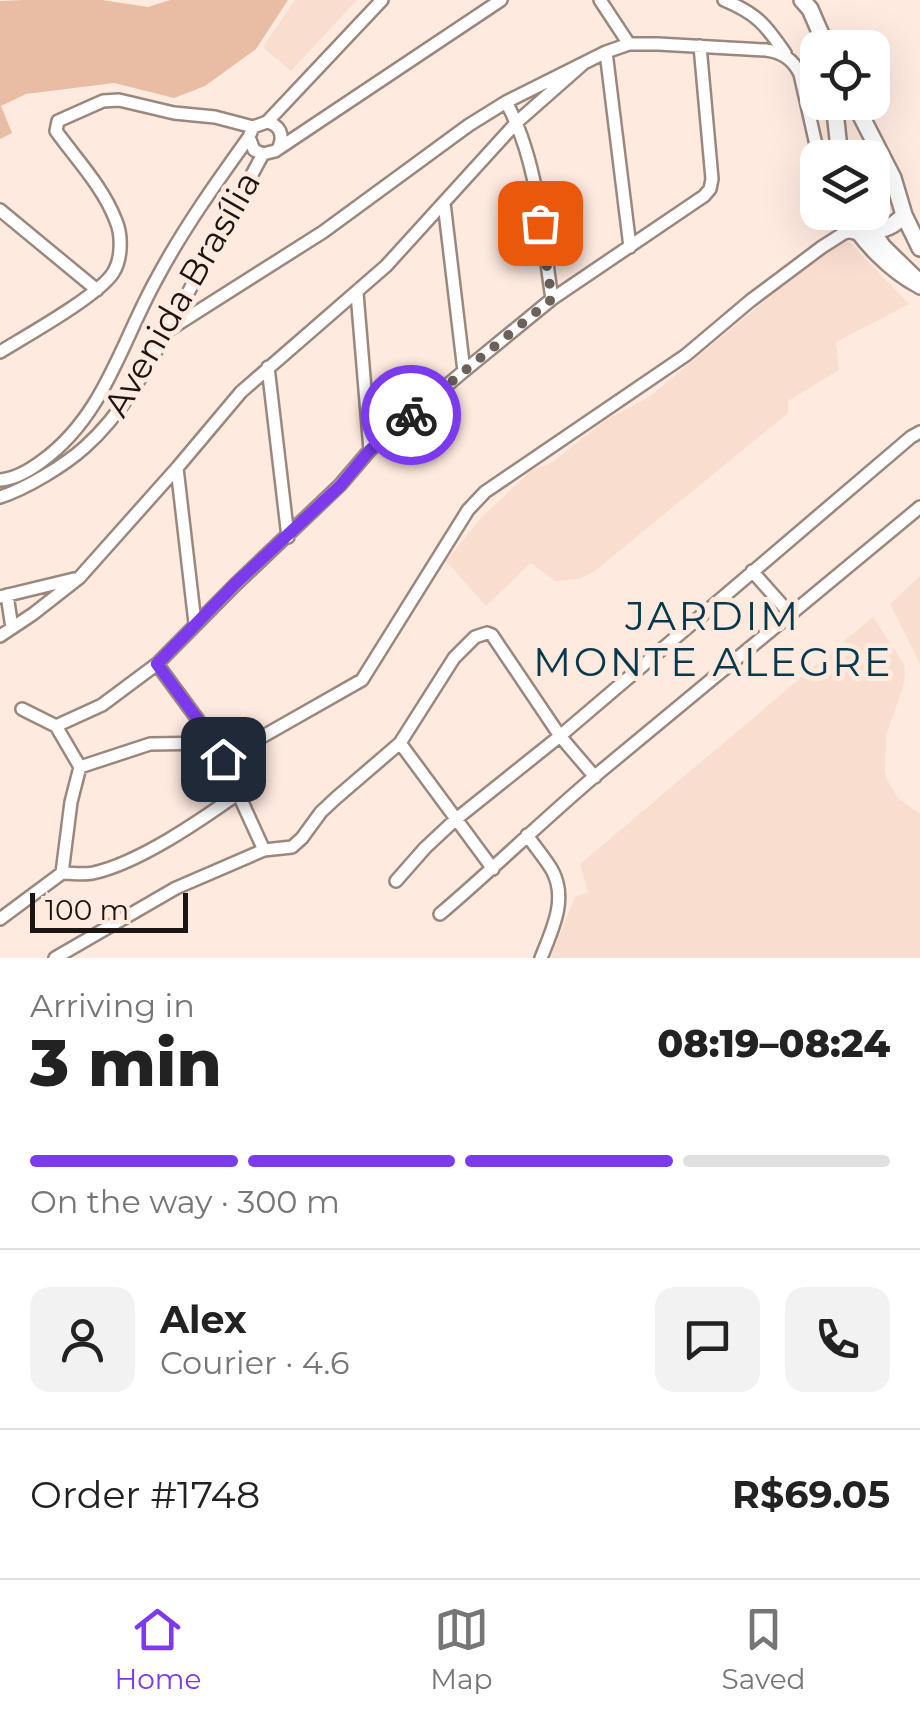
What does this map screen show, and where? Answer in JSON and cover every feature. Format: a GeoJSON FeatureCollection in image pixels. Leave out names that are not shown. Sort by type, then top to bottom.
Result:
{"type":"FeatureCollection","features":[{"type":"Feature","properties":{"kind":"main road"},"geometry":{"type":"LineString","coordinates":[[802,0],[819,30]]}},
{"type":"Feature","properties":{"kind":"main road"},"geometry":{"type":"LineString","coordinates":[[863,120],[893,178],[904,215],[920,248]]}},
{"type":"Feature","properties":{"kind":"main road"},"geometry":{"type":"LineString","coordinates":[[854,231],[890,227],[904,215]]}},
{"type":"Feature","properties":{"kind":"main road"},"geometry":{"type":"LineString","coordinates":[[872,232],[920,286]]}},
{"type":"Feature","properties":{"kind":"street"},"geometry":{"type":"LineString","coordinates":[[251,132],[267,122],[382,0]]}},
{"type":"Feature","properties":{"kind":"street"},"geometry":{"type":"LineString","coordinates":[[251,132],[254,150],[269,154],[501,0]]}},
{"type":"Feature","properties":{"kind":"street"},"geometry":{"type":"LineString","coordinates":[[600,0],[628,44]]}},
{"type":"Feature","properties":{"kind":"street"},"geometry":{"type":"LineString","coordinates":[[724,0],[744,8],[765,24],[796,65],[814,140]]}},
{"type":"Feature","properties":{"kind":"street"},"geometry":{"type":"LineString","coordinates":[[167,331],[323,232],[506,102],[606,52],[628,44],[766,50],[788,57]]}},
{"type":"Feature","properties":{"kind":"street"},"geometry":{"type":"LineString","coordinates":[[56,726],[102,705],[157,664],[340,486],[370,450],[552,299],[704,196],[712,179],[700,46]]}},
{"type":"Feature","properties":{"kind":"street"},"geometry":{"type":"LineString","coordinates":[[606,52],[630,247]]}},
{"type":"Feature","properties":{"kind":"street"},"geometry":{"type":"LineString","coordinates":[[0,636],[79,578],[234,400],[410,242],[517,122],[584,63]]}},
{"type":"Feature","properties":{"kind":"street"},"geometry":{"type":"LineString","coordinates":[[1,350],[97,290],[118,262],[117,222],[93,179],[56,131],[58,121],[103,101],[119,100],[174,114],[215,117],[251,132]]}},
{"type":"Feature","properties":{"kind":"street"},"geometry":{"type":"LineString","coordinates":[[506,102],[517,122],[534,185],[552,299]]}},
{"type":"Feature","properties":{"kind":"street"},"geometry":{"type":"LineString","coordinates":[[267,122],[280,131],[279,147]]}},
{"type":"Feature","properties":{"kind":"street","name":"Avenida Brasília"},"geometry":{"type":"LineString","coordinates":[[0,496],[8,483],[54,452],[90,412],[190,220],[251,132]]}},
{"type":"Feature","properties":{"kind":"street","name":"Avenida Brasília"},"geometry":{"type":"LineString","coordinates":[[8,483],[70,460],[98,434],[167,331],[263,154]]}},
{"type":"Feature","properties":{"kind":"street"},"geometry":{"type":"LineString","coordinates":[[444,203],[464,371]]}},
{"type":"Feature","properties":{"kind":"street"},"geometry":{"type":"LineString","coordinates":[[0,210],[97,290]]}},
{"type":"Feature","properties":{"kind":"street"},"geometry":{"type":"LineString","coordinates":[[223,759],[362,680],[468,510],[485,492],[686,355],[822,247],[854,231],[905,280],[920,286]]}},
{"type":"Feature","properties":{"kind":"street"},"geometry":{"type":"LineString","coordinates":[[357,293],[370,450]]}},
{"type":"Feature","properties":{"kind":"street"},"geometry":{"type":"LineString","coordinates":[[268,367],[288,537]]}},
{"type":"Feature","properties":{"kind":"street"},"geometry":{"type":"LineString","coordinates":[[396,882],[455,820],[920,432]]}},
{"type":"Feature","properties":{"kind":"street"},"geometry":{"type":"LineString","coordinates":[[177,468],[196,623]]}},
{"type":"Feature","properties":{"kind":"street"},"geometry":{"type":"LineString","coordinates":[[440,914],[595,777],[920,506]]}},
{"type":"Feature","properties":{"kind":"street"},"geometry":{"type":"LineString","coordinates":[[752,572],[791,615]]}},
{"type":"Feature","properties":{"kind":"street"},"geometry":{"type":"LineString","coordinates":[[12,628],[3,596],[79,578]]}},
{"type":"Feature","properties":{"kind":"street"},"geometry":{"type":"LineString","coordinates":[[55,958],[176,888],[264,850],[292,846],[321,812],[400,743],[454,658],[475,636],[492,636],[560,736],[595,777]]}},
{"type":"Feature","properties":{"kind":"street"},"geometry":{"type":"LineString","coordinates":[[157,664],[215,743],[264,850]]}},
{"type":"Feature","properties":{"kind":"street"},"geometry":{"type":"LineString","coordinates":[[22,709],[56,726],[80,768],[62,872]]}},
{"type":"Feature","properties":{"kind":"street"},"geometry":{"type":"LineString","coordinates":[[80,768],[136,746],[215,743]]}},
{"type":"Feature","properties":{"kind":"street"},"geometry":{"type":"LineString","coordinates":[[400,743],[494,870]]}},
{"type":"Feature","properties":{"kind":"street"},"geometry":{"type":"LineString","coordinates":[[0,919],[62,872],[91,874],[119,864],[177,834],[239,793]]}},
{"type":"Feature","properties":{"kind":"street"},"geometry":{"type":"LineString","coordinates":[[527,836],[553,871],[559,890],[556,918],[540,958]]}},
{"type":"Feature","properties":{"kind":"shaded area"},"geometry":{"type":"Polygon","coordinates":[[[102,0],[148,7],[170,0],[288,0],[256,49],[205,86],[174,98],[114,83],[26,94],[1,106],[12,133],[0,139],[0,1],[102,0]]]}},
{"type":"Feature","properties":{"kind":"shaded area"},"geometry":{"type":"Polygon","coordinates":[[[295,0],[357,0],[291,71],[263,47],[295,0]]]}},
{"type":"Feature","properties":{"kind":"shaded area"},"geometry":{"type":"Polygon","coordinates":[[[843,236],[909,304],[836,342],[839,370],[788,401],[788,413],[596,570],[580,579],[555,581],[531,563],[486,606],[446,561],[482,517],[532,470],[551,463],[606,420],[649,397],[843,236]]]}},
{"type":"Feature","properties":{"kind":"shaded area"},"geometry":{"type":"Polygon","coordinates":[[[920,576],[920,664],[890,604],[920,576]]]}},
{"type":"Feature","properties":{"kind":"shaded area"},"geometry":{"type":"Polygon","coordinates":[[[873,617],[904,664],[903,688],[886,735],[885,771],[898,798],[920,814],[920,958],[550,958],[575,897],[588,892],[580,864],[873,617]]]}},
{"type":"Feature","properties":{"kind":"way so far"},"geometry":{"type":"LineString","coordinates":[[411,415],[552,299],[540,223]]}},
{"type":"Feature","properties":{"kind":"district","name":"JARDIM MONTE ALEGRE"},"geometry":{"type":"Point","coordinates":[713,639]}},
{"type":"Feature","properties":{"kind":"route"},"geometry":{"type":"LineString","coordinates":[[223,759],[157,664],[340,486],[370,450],[411,415]]}}]}
